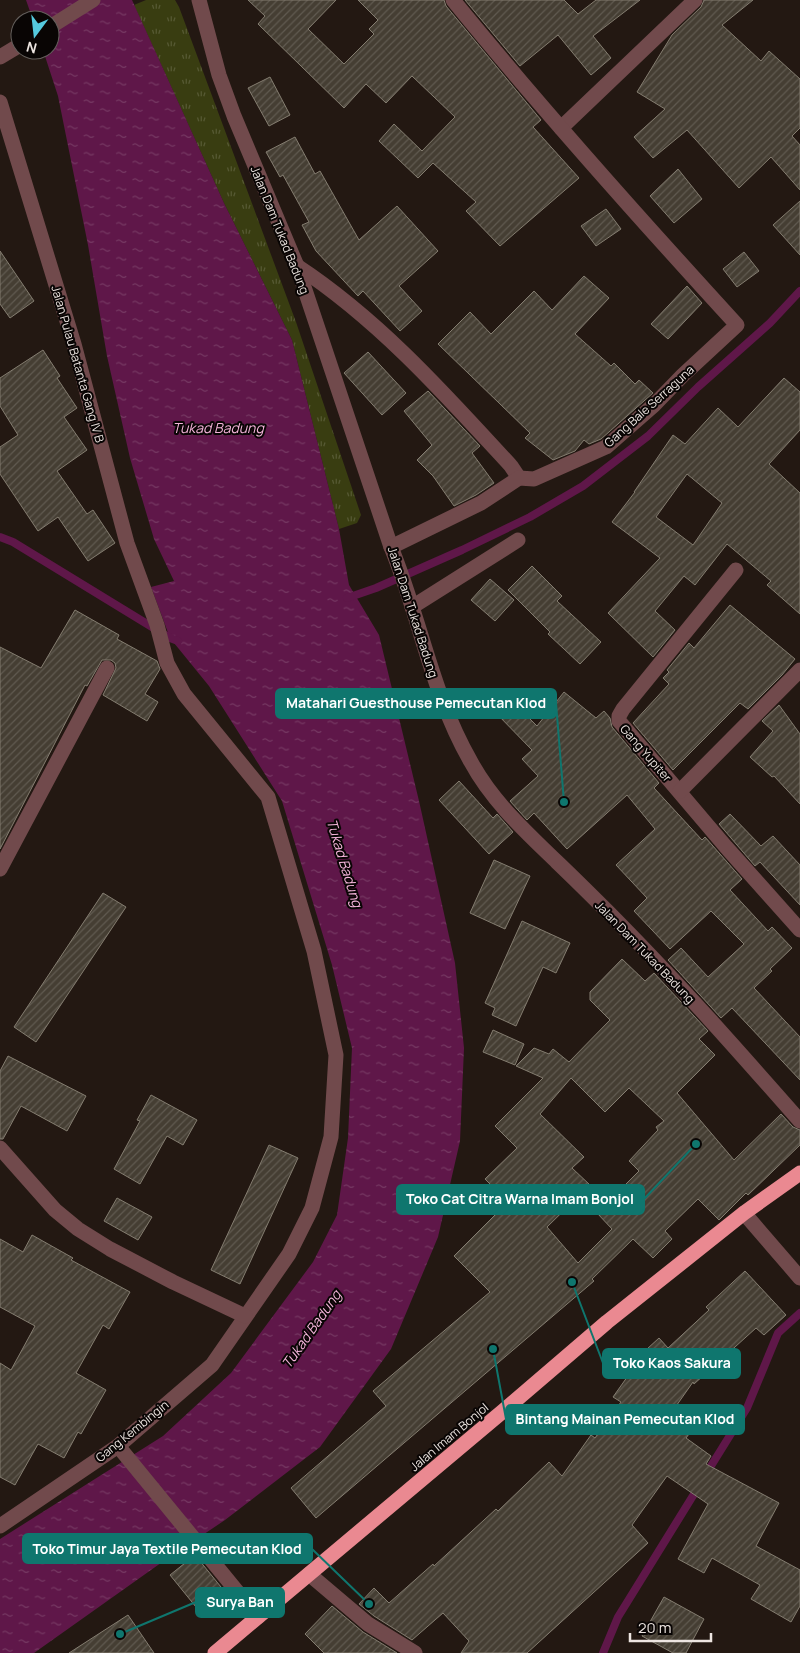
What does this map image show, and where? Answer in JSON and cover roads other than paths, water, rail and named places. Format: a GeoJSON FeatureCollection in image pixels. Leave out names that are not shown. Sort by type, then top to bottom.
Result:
{"type":"FeatureCollection","features":[{"type":"Feature","properties":{"kind":"highway","name":"Jalan Imam Bonjol"},"geometry":{"type":"LineString","coordinates":[[215,1653],[607,1322],[744,1213],[800,1173]]}},
{"type":"Feature","properties":{"kind":"street"},"geometry":{"type":"LineString","coordinates":[[60,21],[94,0]]}},
{"type":"Feature","properties":{"kind":"street","name":"Jalan Dam Tukad Badung"},"geometry":{"type":"LineString","coordinates":[[199,0],[220,75],[234,116],[297,266],[399,567],[430,667],[448,715],[464,750],[486,786],[504,809],[621,925],[703,1012],[800,1121]]}},
{"type":"Feature","properties":{"kind":"street"},"geometry":{"type":"LineString","coordinates":[[453,0],[561,128],[695,0]]}},
{"type":"Feature","properties":{"kind":"street","name":"Jalan Pulau Batanta Gang IV B"},"geometry":{"type":"LineString","coordinates":[[0,102],[74,344],[127,543],[156,625],[167,663]]}},
{"type":"Feature","properties":{"kind":"street","name":"Gang Bale Serraguna"},"geometry":{"type":"LineString","coordinates":[[391,546],[481,503],[519,478],[534,479],[613,442],[737,325],[561,128]]}},
{"type":"Feature","properties":{"kind":"street"},"geometry":{"type":"LineString","coordinates":[[297,266],[345,300],[380,332],[452,402],[511,466],[519,478]]}},
{"type":"Feature","properties":{"kind":"street"},"geometry":{"type":"LineString","coordinates":[[411,604],[518,540]]}},
{"type":"Feature","properties":{"kind":"street","name":"Gang Yupiter"},"geometry":{"type":"LineString","coordinates":[[736,570],[619,716],[619,721],[726,847],[800,930]]}},
{"type":"Feature","properties":{"kind":"street","name":"Gang Kembingin"},"geometry":{"type":"LineString","coordinates":[[0,1526],[120,1449],[212,1365],[289,1254],[312,1208],[331,1137],[336,1055],[314,951],[268,797],[184,694],[167,663]]}},
{"type":"Feature","properties":{"kind":"street"},"geometry":{"type":"LineString","coordinates":[[0,869],[107,668]]}},
{"type":"Feature","properties":{"kind":"street"},"geometry":{"type":"LineString","coordinates":[[680,792],[800,670]]}},
{"type":"Feature","properties":{"kind":"street"},"geometry":{"type":"LineString","coordinates":[[0,1148],[55,1210],[78,1229],[110,1249],[173,1282],[245,1316]]}},
{"type":"Feature","properties":{"kind":"street"},"geometry":{"type":"LineString","coordinates":[[744,1213],[800,1278]]}},
{"type":"Feature","properties":{"kind":"street"},"geometry":{"type":"LineString","coordinates":[[120,1449],[258,1617]]}},
{"type":"Feature","properties":{"kind":"street"},"geometry":{"type":"LineString","coordinates":[[309,1574],[368,1624],[415,1653]]}},
{"type":"Feature","properties":{"kind":"water","name":"Tukad Badung"},"geometry":{"type":"Polygon","coordinates":[[[26,0],[132,0],[224,203],[292,340],[339,529],[349,585],[379,635],[455,963],[464,1048],[460,1141],[438,1237],[391,1349],[320,1447],[225,1520],[34,1653],[0,1653],[0,1539],[163,1436],[231,1373],[313,1262],[337,1215],[348,1138],[352,1048],[332,965],[282,801],[209,686],[170,638],[151,587],[174,581],[154,539],[130,458],[107,356],[88,245],[58,96],[46,60],[60,60],[60,10],[30,10],[26,0]]]}},
{"type":"Feature","properties":{"kind":"waterway"},"geometry":{"type":"LineString","coordinates":[[347,598],[376,588],[462,550],[530,517],[583,486],[648,436],[698,387],[770,323],[800,291]]}},
{"type":"Feature","properties":{"kind":"waterway"},"geometry":{"type":"LineString","coordinates":[[0,537],[13,542],[170,638],[178,641]]}},
{"type":"Feature","properties":{"kind":"waterway"},"geometry":{"type":"LineString","coordinates":[[706,1474],[747,1408],[778,1333],[800,1313]]}},
{"type":"Feature","properties":{"kind":"waterway"},"geometry":{"type":"LineString","coordinates":[[603,1653],[618,1617],[699,1486]]}},
{"type":"Feature","properties":{"kind":"place","name":"Matahari Guesthouse Pemecutan Klod"},"geometry":{"type":"Point","coordinates":[564,802]}},
{"type":"Feature","properties":{"kind":"place","name":"Toko Cat Citra Warna Imam Bonjol"},"geometry":{"type":"Point","coordinates":[696,1144]}},
{"type":"Feature","properties":{"kind":"place","name":"Toko Kaos Sakura"},"geometry":{"type":"Point","coordinates":[572,1282]}},
{"type":"Feature","properties":{"kind":"place","name":"Bintang Mainan Pemecutan Klod"},"geometry":{"type":"Point","coordinates":[493,1349]}},
{"type":"Feature","properties":{"kind":"place","name":"Toko Timur Jaya Textile Pemecutan Klod"},"geometry":{"type":"Point","coordinates":[369,1604]}},
{"type":"Feature","properties":{"kind":"place","name":"Surya Ban"},"geometry":{"type":"Point","coordinates":[120,1634]}}]}
